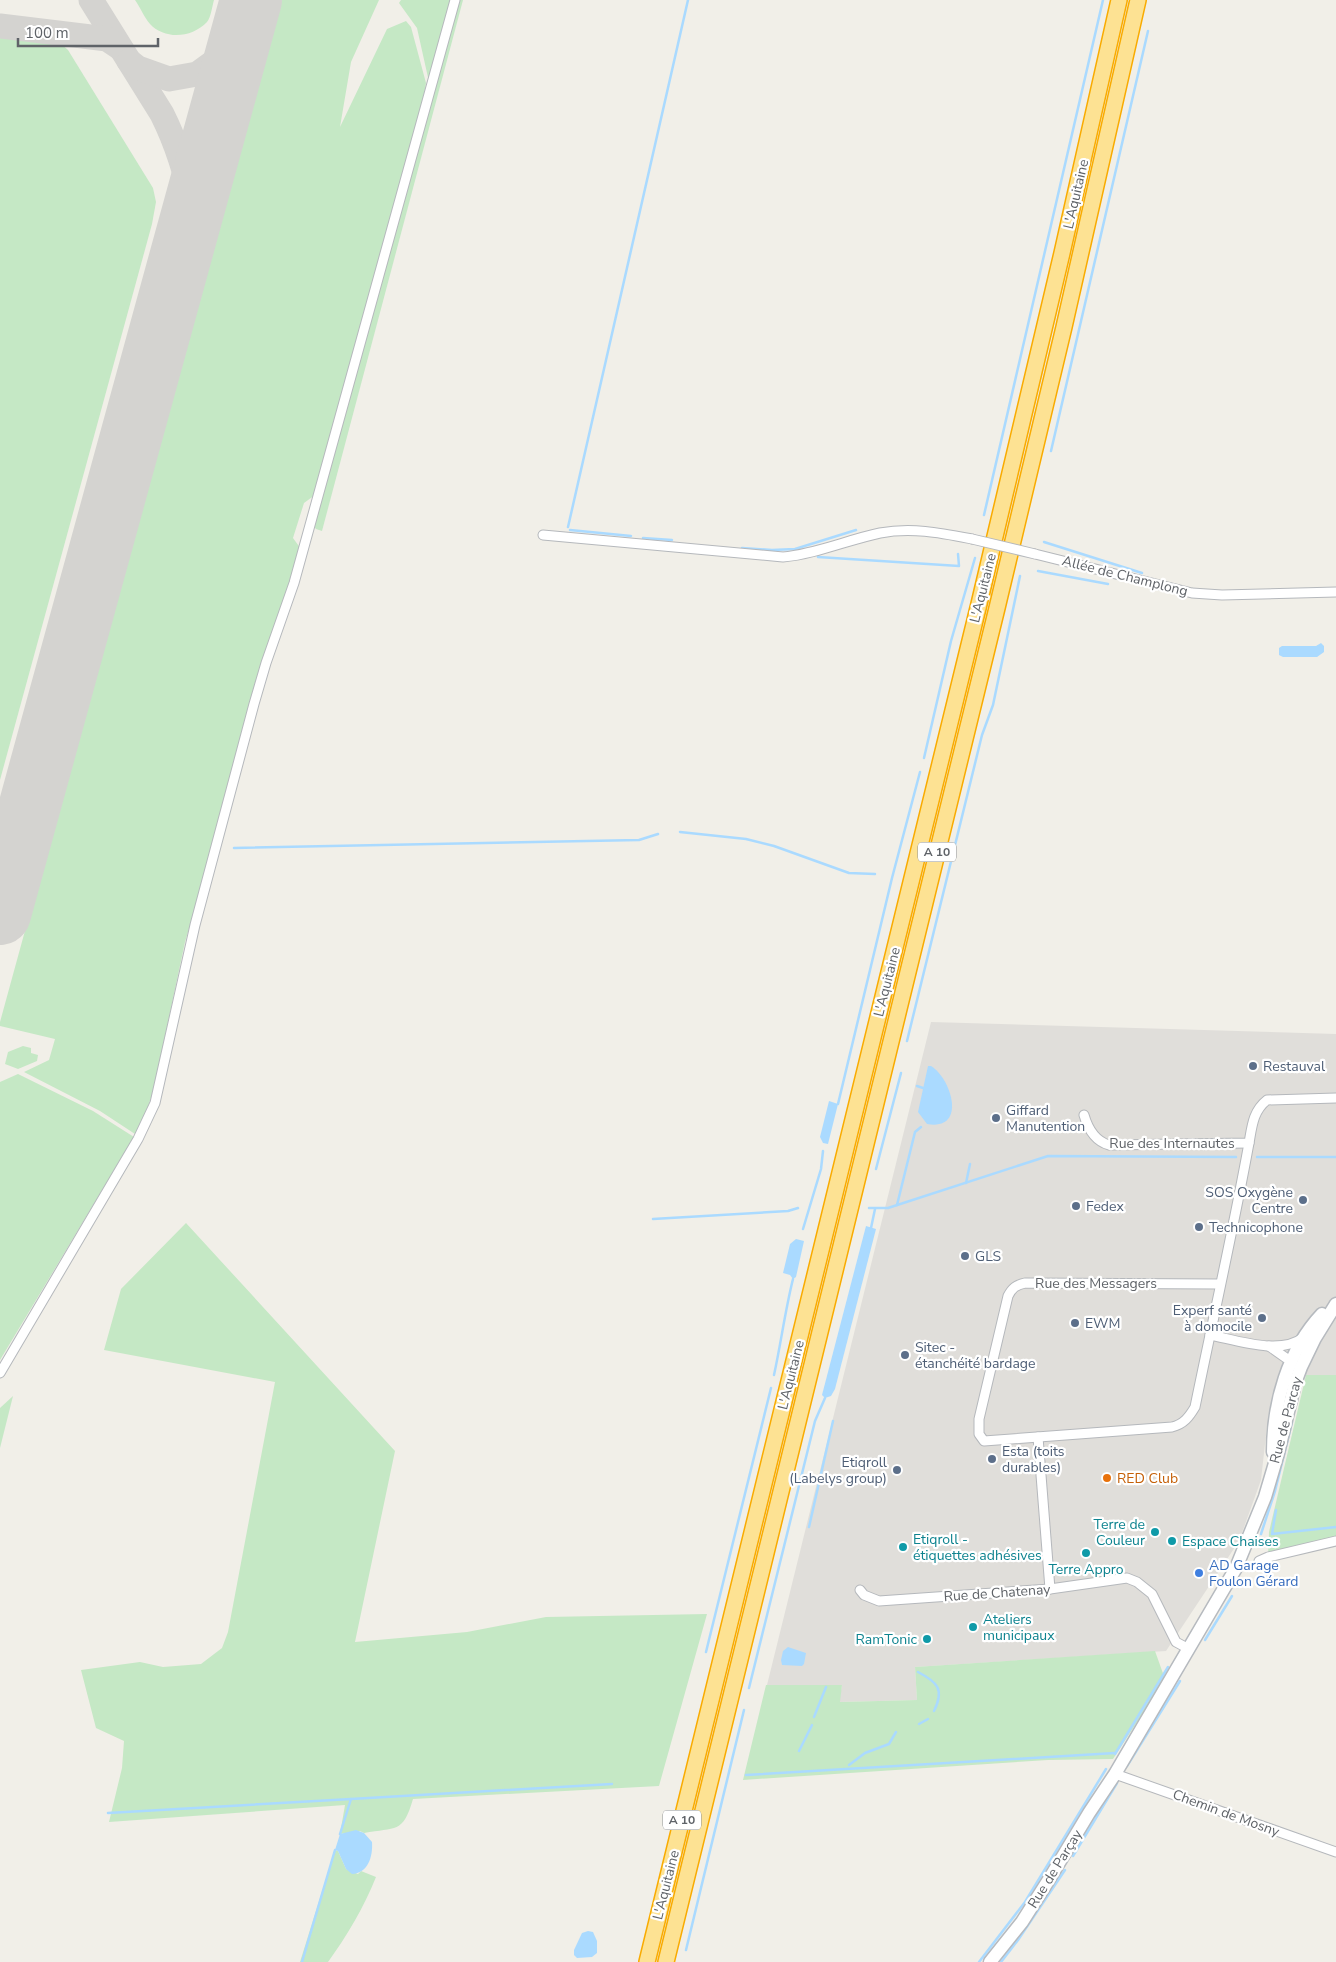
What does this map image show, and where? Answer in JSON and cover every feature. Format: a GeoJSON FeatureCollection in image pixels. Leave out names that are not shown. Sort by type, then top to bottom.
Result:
{"type":"FeatureCollection","features":[{"type":"Feature","properties":{"kind":"highway","name":"L'Aquitaine"},"geometry":{"type":"LineString","coordinates":[[647,1962],[977,614],[1060,262],[1119,0]]}},
{"type":"Feature","properties":{"kind":"highway","name":"L'Aquitaine"},"geometry":{"type":"LineString","coordinates":[[666,1962],[1064,328],[1138,0]]}},
{"type":"Feature","properties":{"kind":"street"},"geometry":{"type":"LineString","coordinates":[[0,1373],[138,1139],[155,1102],[195,925],[249,722],[266,663],[294,583],[455,0]]}},
{"type":"Feature","properties":{"kind":"street","name":"Allée de Champlong"},"geometry":{"type":"LineString","coordinates":[[543,535],[783,556],[807,554],[867,536],[893,531],[932,531],[1035,554],[1192,593],[1222,595],[1336,592]]}},
{"type":"Feature","properties":{"kind":"street","name":"Rue des Internautes"},"geometry":{"type":"LineString","coordinates":[[1084,1115],[1087,1126],[1095,1136],[1104,1144],[1109,1145],[1249,1143],[1256,1112],[1267,1100],[1336,1098]]}},
{"type":"Feature","properties":{"kind":"street"},"geometry":{"type":"LineString","coordinates":[[1050,1589],[1038,1437],[1172,1427],[1183,1422],[1195,1407],[1249,1143]]}},
{"type":"Feature","properties":{"kind":"street","name":"Rue des Messagers"},"geometry":{"type":"LineString","coordinates":[[1038,1437],[984,1440],[979,1434],[979,1419],[1008,1296],[1012,1288],[1018,1284],[1220,1284]]}},
{"type":"Feature","properties":{"kind":"street","name":"Rue de Parcay"},"geometry":{"type":"LineString","coordinates":[[1272,1473],[1275,1417],[1296,1356],[1305,1336],[1317,1319],[1336,1300]]}},
{"type":"Feature","properties":{"kind":"street","name":"Rue de Parcay"},"geometry":{"type":"LineString","coordinates":[[1272,1473],[1295,1383],[1296,1356],[1336,1304]]}},
{"type":"Feature","properties":{"kind":"street"},"geometry":{"type":"LineString","coordinates":[[1210,1335],[1269,1346],[1296,1356]]}},
{"type":"Feature","properties":{"kind":"street"},"geometry":{"type":"LineString","coordinates":[[1269,1346],[1284,1345],[1305,1336]]}},
{"type":"Feature","properties":{"kind":"street"},"geometry":{"type":"LineString","coordinates":[[1284,1345],[1296,1356]]}},
{"type":"Feature","properties":{"kind":"street","name":"Rue de Parçay"},"geometry":{"type":"LineString","coordinates":[[990,1962],[1022,1922],[1115,1774],[1236,1568],[1256,1523],[1272,1473]]}},
{"type":"Feature","properties":{"kind":"street"},"geometry":{"type":"LineString","coordinates":[[1259,1561],[1268,1557],[1336,1541]]}},
{"type":"Feature","properties":{"kind":"street","name":"Rue de Chatenay"},"geometry":{"type":"LineString","coordinates":[[860,1590],[864,1595],[879,1601],[1050,1589],[1121,1577],[1137,1582],[1152,1594],[1176,1642],[1189,1649]]}},
{"type":"Feature","properties":{"kind":"street","name":"Chemin de Mosny"},"geometry":{"type":"LineString","coordinates":[[1115,1774],[1336,1852]]}},
{"type":"Feature","properties":{"kind":"shaded area"},"geometry":{"type":"Polygon","coordinates":[[[931,1022],[1336,1034],[1336,1375],[1281,1375],[1267,1426],[1261,1480],[1239,1541],[1166,1651],[915,1667],[917,1700],[839,1702],[842,1685],[767,1685],[931,1022]]]}},
{"type":"Feature","properties":{"kind":"green space"},"geometry":{"type":"Polygon","coordinates":[[[135,0],[214,0],[207,22],[201,27],[186,34],[171,35],[163,33],[150,24],[135,0]]]}},
{"type":"Feature","properties":{"kind":"green space"},"geometry":{"type":"Polygon","coordinates":[[[280,0],[379,0],[351,62],[340,127],[387,29],[406,21],[411,27],[426,83],[422,108],[315,495],[304,503],[293,538],[301,549],[185,942],[154,1088],[145,1116],[135,1134],[100,1111],[24,1072],[49,1060],[55,1039],[0,1026],[0,1022],[280,0]]]}},
{"type":"Feature","properties":{"kind":"green space"},"geometry":{"type":"Polygon","coordinates":[[[401,0],[453,0],[429,82],[417,28],[399,3],[401,0]]]}},
{"type":"Feature","properties":{"kind":"green space"},"geometry":{"type":"Polygon","coordinates":[[[458,0],[463,0],[322,531],[316,529],[313,525],[458,0]]]}},
{"type":"Feature","properties":{"kind":"green space"},"geometry":{"type":"Polygon","coordinates":[[[0,32],[53,40],[68,50],[153,188],[156,202],[152,224],[0,780],[0,32]]]}},
{"type":"Feature","properties":{"kind":"green space"},"geometry":{"type":"Polygon","coordinates":[[[23,1046],[31,1048],[31,1053],[38,1055],[37,1061],[18,1069],[5,1064],[8,1052],[23,1046]]]}},
{"type":"Feature","properties":{"kind":"green space"},"geometry":{"type":"Polygon","coordinates":[[[18,1074],[93,1111],[134,1137],[0,1360],[0,1082],[18,1074]]]}},
{"type":"Feature","properties":{"kind":"green space"},"geometry":{"type":"Polygon","coordinates":[[[186,1223],[395,1451],[355,1642],[467,1632],[546,1617],[707,1614],[659,1786],[413,1799],[402,1824],[391,1829],[364,1833],[360,1831],[340,1834],[345,1805],[109,1822],[122,1768],[124,1741],[96,1728],[81,1670],[140,1662],[163,1667],[201,1664],[222,1648],[228,1632],[275,1382],[104,1350],[121,1289],[186,1223]]]}},
{"type":"Feature","properties":{"kind":"green space"},"geometry":{"type":"Polygon","coordinates":[[[1306,1375],[1336,1375],[1336,1541],[1268,1557],[1269,1532],[1306,1375]]]}},
{"type":"Feature","properties":{"kind":"green space"},"geometry":{"type":"Polygon","coordinates":[[[13,1396],[0,1448],[0,1408],[13,1396]]]}},
{"type":"Feature","properties":{"kind":"green space"},"geometry":{"type":"Polygon","coordinates":[[[1155,1651],[1165,1679],[1113,1759],[1048,1760],[743,1780],[766,1685],[842,1685],[840,1702],[917,1700],[915,1667],[1155,1651]]]}},
{"type":"Feature","properties":{"kind":"green space"},"geometry":{"type":"Polygon","coordinates":[[[335,1850],[338,1851],[346,1869],[358,1874],[361,1871],[376,1877],[355,1921],[328,1962],[300,1962],[335,1850]]]}},
{"type":"Feature","properties":{"kind":"water"},"geometry":{"type":"Polygon","coordinates":[[[1321,643],[1324,646],[1324,652],[1317,657],[1283,657],[1279,655],[1279,648],[1282,646],[1316,646],[1321,643]]]}},
{"type":"Feature","properties":{"kind":"water"},"geometry":{"type":"Polygon","coordinates":[[[928,1066],[931,1066],[938,1073],[950,1092],[951,1112],[947,1120],[940,1124],[927,1124],[918,1112],[928,1066]]]}},
{"type":"Feature","properties":{"kind":"water"},"geometry":{"type":"Polygon","coordinates":[[[829,1101],[838,1104],[828,1144],[823,1143],[820,1137],[829,1101]]]}},
{"type":"Feature","properties":{"kind":"water"},"geometry":{"type":"Polygon","coordinates":[[[866,1226],[876,1229],[835,1389],[831,1396],[825,1398],[822,1395],[866,1226]]]}},
{"type":"Feature","properties":{"kind":"water"},"geometry":{"type":"Polygon","coordinates":[[[796,1239],[804,1241],[796,1277],[793,1279],[790,1275],[783,1273],[790,1244],[796,1239]]]}},
{"type":"Feature","properties":{"kind":"water"},"geometry":{"type":"Polygon","coordinates":[[[788,1647],[806,1653],[802,1666],[782,1665],[783,1651],[788,1647]]]}},
{"type":"Feature","properties":{"kind":"water"},"geometry":{"type":"Polygon","coordinates":[[[356,1830],[364,1833],[372,1842],[372,1848],[366,1867],[362,1871],[352,1874],[346,1869],[338,1851],[335,1850],[340,1834],[356,1830]]]}},
{"type":"Feature","properties":{"kind":"water"},"geometry":{"type":"Polygon","coordinates":[[[593,1932],[597,1941],[597,1953],[592,1957],[577,1958],[574,1955],[574,1950],[582,1933],[593,1932]]]}},
{"type":"Feature","properties":{"kind":"waterway"},"geometry":{"type":"LineString","coordinates":[[568,527],[688,0]]}},
{"type":"Feature","properties":{"kind":"waterway"},"geometry":{"type":"LineString","coordinates":[[984,515],[1103,0]]}},
{"type":"Feature","properties":{"kind":"waterway"},"geometry":{"type":"LineString","coordinates":[[1051,451],[1148,31]]}},
{"type":"Feature","properties":{"kind":"waterway"},"geometry":{"type":"LineString","coordinates":[[570,530],[631,536]]}},
{"type":"Feature","properties":{"kind":"waterway"},"geometry":{"type":"LineString","coordinates":[[742,548],[795,549],[856,530]]}},
{"type":"Feature","properties":{"kind":"waterway"},"geometry":{"type":"LineString","coordinates":[[643,538],[672,540]]}},
{"type":"Feature","properties":{"kind":"waterway"},"geometry":{"type":"LineString","coordinates":[[1044,542],[1142,573]]}},
{"type":"Feature","properties":{"kind":"waterway"},"geometry":{"type":"LineString","coordinates":[[818,557],[959,566],[958,554]]}},
{"type":"Feature","properties":{"kind":"waterway"},"geometry":{"type":"LineString","coordinates":[[924,758],[951,641],[975,558]]}},
{"type":"Feature","properties":{"kind":"waterway"},"geometry":{"type":"LineString","coordinates":[[1038,571],[1108,584]]}},
{"type":"Feature","properties":{"kind":"waterway"},"geometry":{"type":"LineString","coordinates":[[907,1041],[982,735],[993,705],[1020,576]]}},
{"type":"Feature","properties":{"kind":"waterway"},"geometry":{"type":"LineString","coordinates":[[838,1104],[892,878],[920,772]]}},
{"type":"Feature","properties":{"kind":"waterway"},"geometry":{"type":"LineString","coordinates":[[680,832],[746,839],[774,846],[849,873],[875,874]]}},
{"type":"Feature","properties":{"kind":"waterway"},"geometry":{"type":"LineString","coordinates":[[234,848],[639,840],[658,834]]}},
{"type":"Feature","properties":{"kind":"waterway"},"geometry":{"type":"LineString","coordinates":[[876,1169],[901,1073]]}},
{"type":"Feature","properties":{"kind":"waterway"},"geometry":{"type":"LineString","coordinates":[[917,1086],[923,1088]]}},
{"type":"Feature","properties":{"kind":"waterway"},"geometry":{"type":"LineString","coordinates":[[897,1205],[915,1132],[921,1127]]}},
{"type":"Feature","properties":{"kind":"waterway"},"geometry":{"type":"LineString","coordinates":[[803,1229],[821,1169],[823,1151]]}},
{"type":"Feature","properties":{"kind":"waterway"},"geometry":{"type":"LineString","coordinates":[[869,1208],[888,1208],[1048,1156],[1236,1157]]}},
{"type":"Feature","properties":{"kind":"waterway"},"geometry":{"type":"LineString","coordinates":[[1257,1157],[1336,1157]]}},
{"type":"Feature","properties":{"kind":"waterway"},"geometry":{"type":"LineString","coordinates":[[966,1183],[970,1164]]}},
{"type":"Feature","properties":{"kind":"waterway"},"geometry":{"type":"LineString","coordinates":[[653,1219],[788,1211],[798,1208]]}},
{"type":"Feature","properties":{"kind":"waterway"},"geometry":{"type":"LineString","coordinates":[[871,1228],[875,1209]]}},
{"type":"Feature","properties":{"kind":"waterway"},"geometry":{"type":"LineString","coordinates":[[774,1375],[793,1279]]}},
{"type":"Feature","properties":{"kind":"waterway"},"geometry":{"type":"LineString","coordinates":[[706,1652],[771,1388]]}},
{"type":"Feature","properties":{"kind":"waterway"},"geometry":{"type":"LineString","coordinates":[[749,1688],[815,1421],[825,1398]]}},
{"type":"Feature","properties":{"kind":"waterway"},"geometry":{"type":"LineString","coordinates":[[809,1527],[833,1421]]}},
{"type":"Feature","properties":{"kind":"waterway"},"geometry":{"type":"LineString","coordinates":[[1261,1534],[1275,1491],[1292,1422]]}},
{"type":"Feature","properties":{"kind":"waterway"},"geometry":{"type":"LineString","coordinates":[[1276,1510],[1272,1534],[1336,1527]]}},
{"type":"Feature","properties":{"kind":"waterway"},"geometry":{"type":"LineString","coordinates":[[1205,1640],[1232,1596]]}},
{"type":"Feature","properties":{"kind":"waterway"},"geometry":{"type":"LineString","coordinates":[[1115,1754],[1168,1667]]}},
{"type":"Feature","properties":{"kind":"waterway"},"geometry":{"type":"LineString","coordinates":[[918,1672],[930,1679],[937,1687],[939,1697],[934,1711]]}},
{"type":"Feature","properties":{"kind":"waterway"},"geometry":{"type":"LineString","coordinates":[[1127,1766],[1180,1681]]}},
{"type":"Feature","properties":{"kind":"waterway"},"geometry":{"type":"LineString","coordinates":[[814,1717],[826,1687]]}},
{"type":"Feature","properties":{"kind":"waterway"},"geometry":{"type":"LineString","coordinates":[[686,1950],[744,1710]]}},
{"type":"Feature","properties":{"kind":"waterway"},"geometry":{"type":"LineString","coordinates":[[919,1724],[928,1719]]}},
{"type":"Feature","properties":{"kind":"waterway"},"geometry":{"type":"LineString","coordinates":[[799,1751],[812,1725]]}},
{"type":"Feature","properties":{"kind":"waterway"},"geometry":{"type":"LineString","coordinates":[[849,1765],[865,1753],[889,1744],[896,1732]]}},
{"type":"Feature","properties":{"kind":"waterway"},"geometry":{"type":"LineString","coordinates":[[746,1775],[1115,1753]]}},
{"type":"Feature","properties":{"kind":"waterway"},"geometry":{"type":"LineString","coordinates":[[979,1962],[1025,1902],[1106,1769]]}},
{"type":"Feature","properties":{"kind":"waterway"},"geometry":{"type":"LineString","coordinates":[[1073,1856],[1117,1783]]}},
{"type":"Feature","properties":{"kind":"waterway"},"geometry":{"type":"LineString","coordinates":[[351,1799],[612,1784]]}},
{"type":"Feature","properties":{"kind":"waterway"},"geometry":{"type":"LineString","coordinates":[[108,1813],[351,1799],[340,1834]]}},
{"type":"Feature","properties":{"kind":"waterway"},"geometry":{"type":"LineString","coordinates":[[302,1962],[335,1850]]}},
{"type":"Feature","properties":{"kind":"waterway"},"geometry":{"type":"LineString","coordinates":[[1001,1962],[1065,1870]]}},
{"type":"Feature","properties":{"kind":"taxiway"},"geometry":{"type":"LineString","coordinates":[[91,0],[162,114],[181,161],[194,211]]}},
{"type":"Feature","properties":{"kind":"taxiway"},"geometry":{"type":"LineString","coordinates":[[129,61],[138,68],[169,79],[197,74],[219,58],[247,18]]}},
{"type":"Feature","properties":{"kind":"taxiway"},"geometry":{"type":"LineString","coordinates":[[0,26],[107,39],[119,47]]}},
{"type":"Feature","properties":{"kind":"runway"},"geometry":{"type":"LineString","coordinates":[[0,914],[251,0]]}},
{"type":"Feature","properties":{"kind":"place","name":"Restauval"},"geometry":{"type":"Point","coordinates":[1253,1066]}},
{"type":"Feature","properties":{"kind":"place","name":"Giffard Manutention"},"geometry":{"type":"Point","coordinates":[996,1118]}},
{"type":"Feature","properties":{"kind":"place","name":"SOS Oxygène Centre"},"geometry":{"type":"Point","coordinates":[1303,1200]}},
{"type":"Feature","properties":{"kind":"place","name":"Fedex"},"geometry":{"type":"Point","coordinates":[1076,1206]}},
{"type":"Feature","properties":{"kind":"place","name":"Technicophone"},"geometry":{"type":"Point","coordinates":[1199,1227]}},
{"type":"Feature","properties":{"kind":"place","name":"GLS"},"geometry":{"type":"Point","coordinates":[965,1256]}},
{"type":"Feature","properties":{"kind":"place","name":"Experf santé à domocile"},"geometry":{"type":"Point","coordinates":[1262,1318]}},
{"type":"Feature","properties":{"kind":"place","name":"EWM"},"geometry":{"type":"Point","coordinates":[1075,1323]}},
{"type":"Feature","properties":{"kind":"place","name":"Sitec - étanchéité bardage"},"geometry":{"type":"Point","coordinates":[905,1355]}},
{"type":"Feature","properties":{"kind":"place","name":"Esta (toits durables)"},"geometry":{"type":"Point","coordinates":[992,1459]}},
{"type":"Feature","properties":{"kind":"place","name":"Etiqroll (Labelys group)"},"geometry":{"type":"Point","coordinates":[897,1470]}},
{"type":"Feature","properties":{"kind":"place","name":"RED Club"},"geometry":{"type":"Point","coordinates":[1107,1478]}},
{"type":"Feature","properties":{"kind":"place","name":"Terre de Couleur"},"geometry":{"type":"Point","coordinates":[1155,1532]}},
{"type":"Feature","properties":{"kind":"place","name":"Espace Chaises"},"geometry":{"type":"Point","coordinates":[1172,1541]}},
{"type":"Feature","properties":{"kind":"place","name":"Etiqroll - étiquettes adhésives"},"geometry":{"type":"Point","coordinates":[903,1547]}},
{"type":"Feature","properties":{"kind":"place","name":"Terre Appro"},"geometry":{"type":"Point","coordinates":[1086,1553]}},
{"type":"Feature","properties":{"kind":"place","name":"AD Garage Foulon Gérard"},"geometry":{"type":"Point","coordinates":[1199,1573]}},
{"type":"Feature","properties":{"kind":"place","name":"Ateliers municipaux"},"geometry":{"type":"Point","coordinates":[973,1627]}},
{"type":"Feature","properties":{"kind":"place","name":"RamTonic"},"geometry":{"type":"Point","coordinates":[927,1639]}}]}
